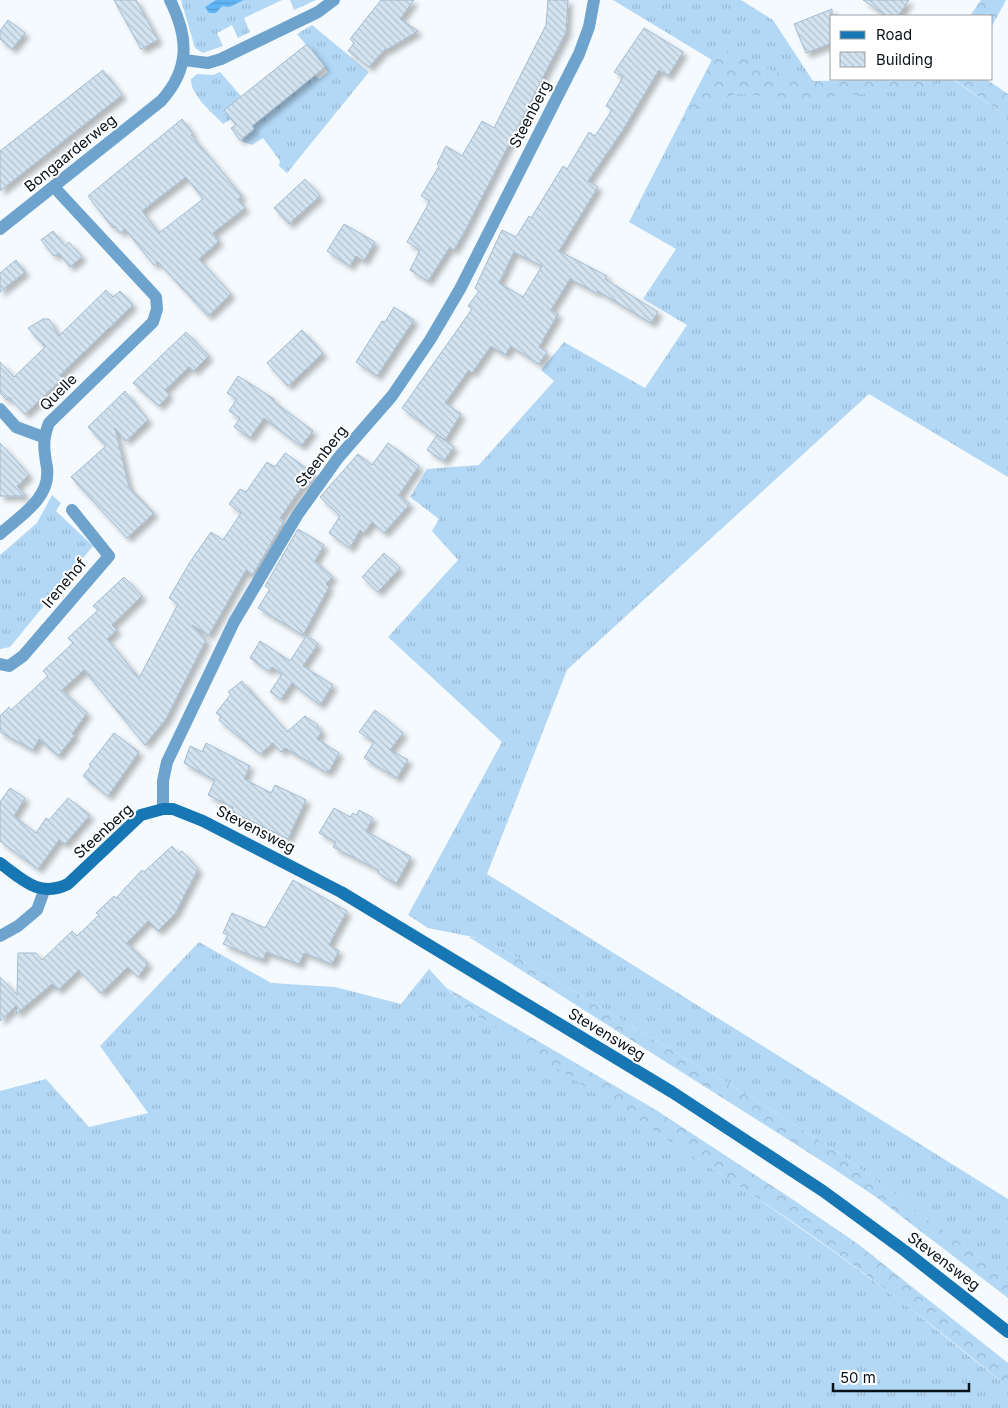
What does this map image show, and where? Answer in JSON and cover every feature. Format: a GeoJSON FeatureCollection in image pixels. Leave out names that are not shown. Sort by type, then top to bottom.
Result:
{"type":"FeatureCollection","features":[{"type":"Feature","properties":{"kind":"street"},"geometry":{"type":"LineString","coordinates":[[170,0],[182,35],[184,60],[208,63],[221,59],[318,12],[334,0]]}},
{"type":"Feature","properties":{"kind":"street","name":"Steenberg"},"geometry":{"type":"LineString","coordinates":[[44,891],[55,890],[68,884],[141,815],[163,809],[162,781],[167,762],[242,607],[309,497],[338,458],[392,396],[434,334],[460,289],[579,54],[589,27],[594,0]]}},
{"type":"Feature","properties":{"kind":"street","name":"Bongaarderweg"},"geometry":{"type":"LineString","coordinates":[[0,229],[161,101],[175,86],[184,60]]}},
{"type":"Feature","properties":{"kind":"street","name":"Quelle"},"geometry":{"type":"LineString","coordinates":[[44,437],[49,423],[153,322],[157,309],[156,297],[54,187]]}},
{"type":"Feature","properties":{"kind":"street"},"geometry":{"type":"LineString","coordinates":[[0,410],[16,427],[44,437],[46,484],[40,498],[0,534]]}},
{"type":"Feature","properties":{"kind":"street","name":"Irenehof"},"geometry":{"type":"LineString","coordinates":[[0,664],[9,666],[23,656],[109,556],[72,510]]}},
{"type":"Feature","properties":{"kind":"street","name":"Stevensweg"},"geometry":{"type":"LineString","coordinates":[[163,809],[189,814],[325,883],[672,1092],[838,1202],[905,1250],[1008,1332]]}},
{"type":"Feature","properties":{"kind":"street"},"geometry":{"type":"LineString","coordinates":[[0,863],[26,882],[44,891],[37,910],[18,926],[0,936]]}},
{"type":"Feature","properties":{"kind":"green space"},"geometry":{"type":"Polygon","coordinates":[[[181,0],[282,0],[244,18],[250,32],[238,38],[232,25],[217,33],[223,46],[203,53],[195,48],[181,0]]]}},
{"type":"Feature","properties":{"kind":"green space"},"geometry":{"type":"Polygon","coordinates":[[[290,0],[316,0],[294,10],[290,0]]]}},
{"type":"Feature","properties":{"kind":"green space"},"geometry":{"type":"Polygon","coordinates":[[[613,0],[741,0],[773,20],[813,81],[953,80],[1008,117],[1008,477],[869,394],[567,670],[487,874],[1008,1199],[1008,1279],[839,1153],[770,1109],[505,950],[478,938],[428,928],[408,915],[502,742],[388,637],[458,560],[432,531],[439,519],[410,497],[427,469],[479,465],[554,381],[541,370],[564,342],[645,388],[687,325],[643,299],[676,249],[629,222],[712,60],[613,0]]]}},
{"type":"Feature","properties":{"kind":"green space"},"geometry":{"type":"Polygon","coordinates":[[[981,0],[1006,0],[993,24],[993,15],[971,15],[981,0]]]}},
{"type":"Feature","properties":{"kind":"green space"},"geometry":{"type":"Polygon","coordinates":[[[312,25],[369,72],[287,173],[279,166],[280,161],[263,138],[252,145],[241,141],[254,129],[252,126],[315,75],[319,79],[328,72],[297,34],[312,25]]]}},
{"type":"Feature","properties":{"kind":"green space"},"geometry":{"type":"Polygon","coordinates":[[[725,49],[766,68],[800,80],[816,82],[831,83],[840,80],[934,80],[929,88],[807,99],[736,94],[685,112],[712,60],[725,49]]]}},
{"type":"Feature","properties":{"kind":"green space"},"geometry":{"type":"Polygon","coordinates":[[[220,72],[241,96],[224,110],[231,119],[223,124],[198,97],[194,91],[191,79],[197,74],[213,75],[220,72]]]}},
{"type":"Feature","properties":{"kind":"green space"},"geometry":{"type":"Polygon","coordinates":[[[954,80],[987,80],[1008,94],[1008,117],[954,80]]]}},
{"type":"Feature","properties":{"kind":"green space"},"geometry":{"type":"Polygon","coordinates":[[[52,495],[61,503],[56,511],[93,546],[10,647],[0,649],[0,555],[37,523],[52,495]]]}},
{"type":"Feature","properties":{"kind":"green space"},"geometry":{"type":"Polygon","coordinates":[[[469,937],[478,938],[505,950],[770,1109],[839,1153],[1008,1279],[1008,1298],[876,1197],[469,937]]]}},
{"type":"Feature","properties":{"kind":"green space"},"geometry":{"type":"Polygon","coordinates":[[[199,942],[271,983],[335,987],[401,1004],[429,969],[464,1007],[750,1193],[902,1302],[1008,1387],[1008,1408],[0,1408],[0,1091],[46,1079],[89,1127],[148,1113],[100,1046],[199,942]]]}},
{"type":"Feature","properties":{"kind":"green space"},"geometry":{"type":"Polygon","coordinates":[[[447,988],[656,1110],[858,1244],[1008,1363],[1008,1387],[913,1311],[815,1238],[748,1192],[464,1007],[447,988]]]}},
{"type":"Feature","properties":{"kind":"water"},"geometry":{"type":"Polygon","coordinates":[[[216,0],[244,0],[229,7],[222,6],[216,13],[209,13],[205,7],[216,0]]]}},
{"type":"Feature","properties":{"kind":"building"},"geometry":{"type":"Polygon","coordinates":[[[114,0],[136,0],[158,40],[141,49],[114,0]]]}},
{"type":"Feature","properties":{"kind":"building"},"geometry":{"type":"Polygon","coordinates":[[[381,0],[414,0],[400,19],[418,31],[385,49],[369,67],[348,51],[354,43],[350,39],[381,0]]]}},
{"type":"Feature","properties":{"kind":"building"},"geometry":{"type":"Polygon","coordinates":[[[548,0],[568,0],[566,32],[466,229],[454,250],[450,247],[428,281],[410,270],[420,250],[407,242],[430,201],[421,196],[439,166],[437,164],[446,146],[462,156],[482,121],[494,128],[546,25],[548,0]]]}},
{"type":"Feature","properties":{"kind":"building"},"geometry":{"type":"Polygon","coordinates":[[[863,0],[909,0],[899,15],[886,15],[863,0]]]}},
{"type":"Feature","properties":{"kind":"building"},"geometry":{"type":"Polygon","coordinates":[[[832,9],[832,15],[830,15],[830,44],[806,53],[794,24],[832,9]]]}},
{"type":"Feature","properties":{"kind":"building"},"geometry":{"type":"Polygon","coordinates":[[[8,20],[25,33],[12,49],[0,39],[0,31],[8,20]]]}},
{"type":"Feature","properties":{"kind":"building"},"geometry":{"type":"Polygon","coordinates":[[[644,28],[683,52],[668,76],[659,70],[623,130],[588,181],[598,187],[559,251],[607,276],[605,279],[658,312],[651,323],[598,291],[597,293],[570,279],[551,310],[558,314],[539,347],[547,352],[539,364],[511,346],[505,355],[491,346],[472,373],[469,370],[445,403],[461,414],[445,440],[402,408],[472,309],[468,306],[479,291],[475,288],[502,230],[516,237],[529,216],[531,218],[563,166],[567,169],[589,132],[595,136],[612,110],[606,106],[623,77],[614,72],[644,28]],[[514,252],[499,283],[523,297],[542,266],[514,252]]]}},
{"type":"Feature","properties":{"kind":"building"},"geometry":{"type":"Polygon","coordinates":[[[307,44],[325,67],[252,126],[254,129],[240,140],[231,128],[236,125],[224,110],[307,44]]]}},
{"type":"Feature","properties":{"kind":"building"},"geometry":{"type":"Polygon","coordinates":[[[103,70],[122,95],[0,191],[0,151],[103,70]]]}},
{"type":"Feature","properties":{"kind":"building"},"geometry":{"type":"Polygon","coordinates":[[[182,119],[193,134],[191,135],[242,196],[238,199],[245,208],[213,233],[219,241],[199,259],[231,294],[208,316],[158,262],[154,265],[125,229],[120,233],[115,226],[113,228],[88,196],[182,119]],[[186,177],[142,211],[159,233],[203,199],[186,177]]]}},
{"type":"Feature","properties":{"kind":"building"},"geometry":{"type":"Polygon","coordinates":[[[305,179],[320,196],[289,224],[274,208],[305,179]]]}},
{"type":"Feature","properties":{"kind":"building"},"geometry":{"type":"Polygon","coordinates":[[[344,224],[375,242],[364,261],[356,256],[350,266],[327,251],[344,224]]]}},
{"type":"Feature","properties":{"kind":"building"},"geometry":{"type":"Polygon","coordinates":[[[53,231],[65,246],[69,242],[82,257],[70,267],[59,253],[54,256],[41,240],[53,231]]]}},
{"type":"Feature","properties":{"kind":"building"},"geometry":{"type":"Polygon","coordinates":[[[16,260],[25,272],[0,292],[0,273],[16,260]]]}},
{"type":"Feature","properties":{"kind":"building"},"geometry":{"type":"Polygon","coordinates":[[[106,290],[113,297],[120,291],[133,305],[60,375],[63,378],[25,414],[9,397],[7,400],[0,393],[0,362],[14,377],[45,347],[28,328],[43,319],[49,319],[59,336],[106,290]]]}},
{"type":"Feature","properties":{"kind":"building"},"geometry":{"type":"Polygon","coordinates":[[[394,307],[414,320],[377,376],[356,362],[382,321],[385,322],[394,307]]]}},
{"type":"Feature","properties":{"kind":"building"},"geometry":{"type":"Polygon","coordinates":[[[302,330],[323,353],[288,386],[267,363],[302,330]]]}},
{"type":"Feature","properties":{"kind":"building"},"geometry":{"type":"Polygon","coordinates":[[[186,332],[209,356],[194,371],[189,367],[165,390],[169,395],[159,406],[133,383],[186,332]]]}},
{"type":"Feature","properties":{"kind":"building"},"geometry":{"type":"Polygon","coordinates":[[[238,376],[274,399],[273,401],[313,431],[301,446],[264,418],[250,438],[234,427],[240,418],[229,411],[237,399],[227,393],[238,376]]]}},
{"type":"Feature","properties":{"kind":"building"},"geometry":{"type":"Polygon","coordinates":[[[125,391],[148,420],[126,441],[115,428],[129,487],[154,513],[127,538],[71,477],[106,446],[88,427],[125,391]]]}},
{"type":"Feature","properties":{"kind":"building"},"geometry":{"type":"Polygon","coordinates":[[[437,435],[454,447],[444,461],[427,450],[437,435]]]}},
{"type":"Feature","properties":{"kind":"building"},"geometry":{"type":"Polygon","coordinates":[[[0,443],[29,475],[17,486],[26,496],[0,496],[0,443]]]}},
{"type":"Feature","properties":{"kind":"building"},"geometry":{"type":"Polygon","coordinates":[[[388,443],[419,466],[399,495],[410,504],[384,533],[372,522],[364,533],[360,530],[350,548],[329,533],[340,516],[320,497],[358,454],[372,465],[388,443]]]}},
{"type":"Feature","properties":{"kind":"building"},"geometry":{"type":"Polygon","coordinates":[[[285,453],[316,475],[308,487],[304,484],[280,518],[284,521],[252,576],[246,570],[209,635],[192,625],[206,640],[166,719],[145,745],[84,670],[62,690],[87,713],[72,734],[75,735],[58,756],[39,739],[33,750],[0,732],[0,716],[9,707],[11,710],[48,676],[43,671],[73,643],[68,638],[98,610],[93,606],[124,577],[142,596],[112,625],[117,630],[107,639],[139,678],[178,604],[169,598],[190,562],[211,532],[223,540],[241,513],[229,504],[240,489],[246,492],[267,462],[275,467],[285,453]]]}},
{"type":"Feature","properties":{"kind":"building"},"geometry":{"type":"Polygon","coordinates":[[[298,529],[324,545],[315,561],[333,577],[326,584],[329,587],[303,635],[258,608],[270,589],[265,586],[298,529]]]}},
{"type":"Feature","properties":{"kind":"building"},"geometry":{"type":"Polygon","coordinates":[[[384,553],[400,568],[378,592],[362,577],[384,553]]]}},
{"type":"Feature","properties":{"kind":"building"},"geometry":{"type":"Polygon","coordinates":[[[307,635],[318,644],[303,666],[333,685],[320,705],[292,683],[281,699],[270,692],[282,674],[272,667],[269,671],[250,658],[260,641],[290,661],[307,635]]]}},
{"type":"Feature","properties":{"kind":"building"},"geometry":{"type":"Polygon","coordinates":[[[242,681],[287,732],[305,716],[318,725],[317,727],[322,731],[317,739],[339,753],[330,770],[326,772],[285,748],[281,752],[273,743],[260,754],[219,720],[221,717],[216,713],[231,694],[228,692],[242,681]]]}},
{"type":"Feature","properties":{"kind":"building"},"geometry":{"type":"Polygon","coordinates":[[[375,710],[403,733],[390,750],[408,760],[397,778],[364,758],[374,742],[359,732],[375,710]]]}},
{"type":"Feature","properties":{"kind":"building"},"geometry":{"type":"Polygon","coordinates":[[[114,733],[139,752],[108,796],[83,776],[91,766],[89,765],[114,733]]]}},
{"type":"Feature","properties":{"kind":"building"},"geometry":{"type":"Polygon","coordinates":[[[206,743],[250,766],[244,779],[271,793],[275,785],[306,800],[288,839],[231,811],[233,807],[208,795],[215,780],[184,763],[190,746],[202,752],[206,743]]]}},
{"type":"Feature","properties":{"kind":"building"},"geometry":{"type":"Polygon","coordinates":[[[10,788],[25,798],[14,816],[36,833],[46,818],[49,820],[68,798],[90,815],[65,844],[59,840],[38,869],[0,841],[0,802],[10,788]]]}},
{"type":"Feature","properties":{"kind":"building"},"geometry":{"type":"Polygon","coordinates":[[[334,808],[350,817],[353,813],[357,815],[359,810],[373,818],[366,831],[411,857],[396,884],[378,873],[379,870],[333,847],[336,842],[319,833],[334,808]]]}},
{"type":"Feature","properties":{"kind":"building"},"geometry":{"type":"Polygon","coordinates":[[[172,846],[179,854],[182,851],[198,869],[175,914],[158,931],[148,921],[127,943],[148,963],[138,977],[128,967],[101,993],[79,970],[58,990],[52,984],[16,1014],[17,1005],[0,1021],[0,977],[17,995],[18,953],[36,953],[42,960],[72,931],[77,936],[99,915],[96,913],[114,896],[116,898],[142,870],[144,872],[172,846]]]}},
{"type":"Feature","properties":{"kind":"building"},"geometry":{"type":"Polygon","coordinates":[[[293,880],[347,911],[329,945],[339,951],[332,964],[304,953],[299,964],[266,952],[263,960],[223,944],[228,935],[223,933],[232,913],[265,928],[293,880]]]}}]}
